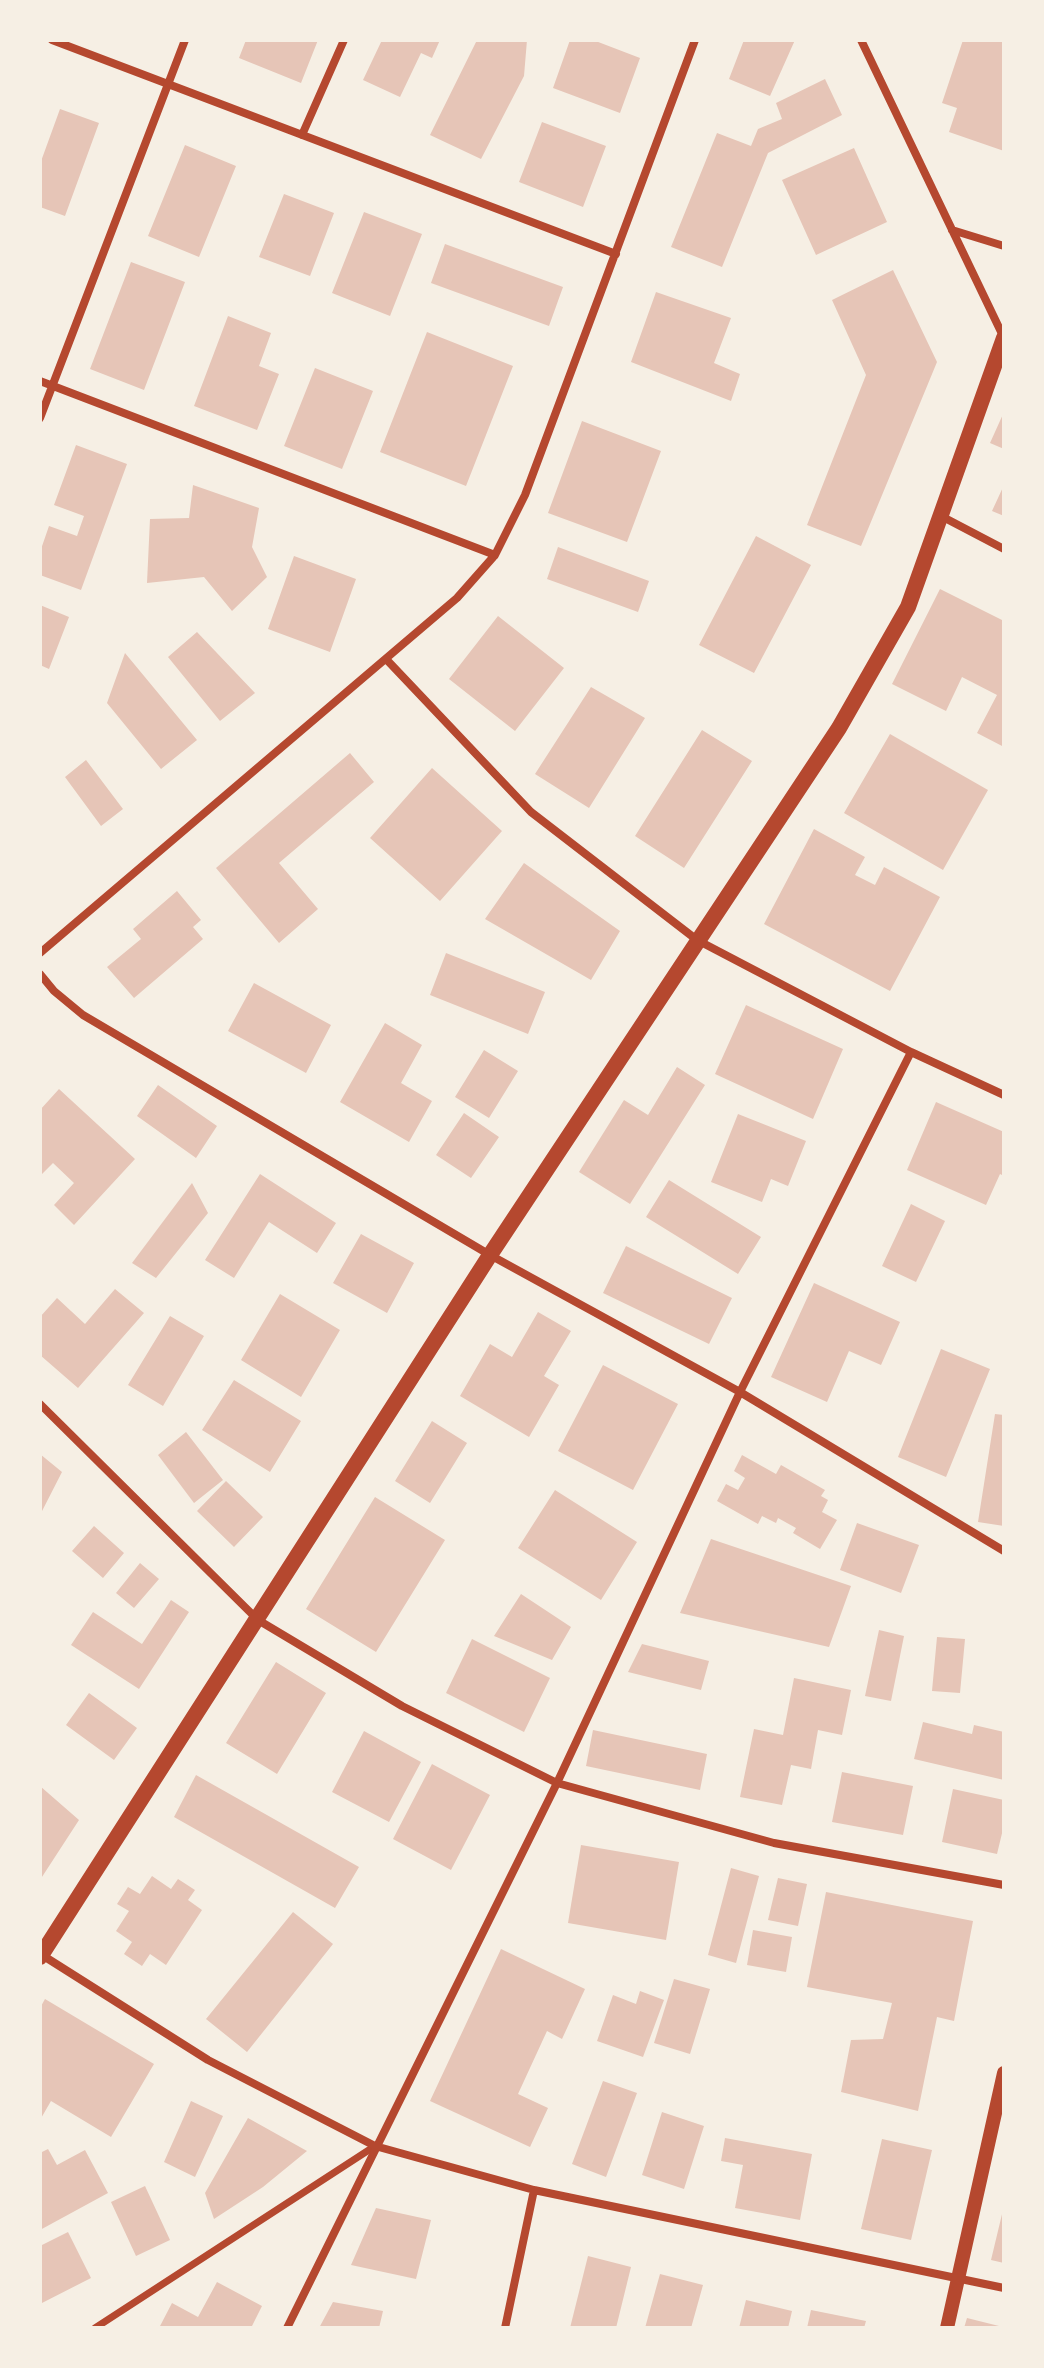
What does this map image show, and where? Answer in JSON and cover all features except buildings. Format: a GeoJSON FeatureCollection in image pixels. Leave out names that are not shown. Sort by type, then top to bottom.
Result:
{"type":"FeatureCollection","features":[{"type":"Feature","properties":{"kind":"main road"},"geometry":{"type":"LineString","coordinates":[[41,1955],[490,1255],[839,728],[908,607],[1004,338]]}},
{"type":"Feature","properties":{"kind":"street"},"geometry":{"type":"LineString","coordinates":[[52,40],[616,254]]}},
{"type":"Feature","properties":{"kind":"street"},"geometry":{"type":"LineString","coordinates":[[40,418],[185,40]]}},
{"type":"Feature","properties":{"kind":"street"},"geometry":{"type":"LineString","coordinates":[[302,135],[344,40]]}},
{"type":"Feature","properties":{"kind":"street"},"geometry":{"type":"LineString","coordinates":[[40,953],[457,598],[495,555],[525,495],[695,40]]}},
{"type":"Feature","properties":{"kind":"street"},"geometry":{"type":"LineString","coordinates":[[861,40],[1004,338]]}},
{"type":"Feature","properties":{"kind":"street"},"geometry":{"type":"LineString","coordinates":[[952,230],[1004,246]]}},
{"type":"Feature","properties":{"kind":"street"},"geometry":{"type":"LineString","coordinates":[[40,381],[495,555]]}},
{"type":"Feature","properties":{"kind":"street"},"geometry":{"type":"LineString","coordinates":[[940,516],[1004,549]]}},
{"type":"Feature","properties":{"kind":"street"},"geometry":{"type":"LineString","coordinates":[[386,659],[531,812],[697,940],[911,1052],[1004,1095]]}},
{"type":"Feature","properties":{"kind":"street"},"geometry":{"type":"LineString","coordinates":[[40,974],[54,991],[83,1015],[490,1255],[740,1392],[1004,1551]]}},
{"type":"Feature","properties":{"kind":"street"},"geometry":{"type":"LineString","coordinates":[[287,2328],[557,1783],[740,1392],[911,1052]]}},
{"type":"Feature","properties":{"kind":"street"},"geometry":{"type":"LineString","coordinates":[[40,1404],[258,1620],[402,1706],[557,1783],[774,1843],[1004,1885]]}},
{"type":"Feature","properties":{"kind":"street"},"geometry":{"type":"LineString","coordinates":[[41,1955],[208,2060],[375,2146],[534,2190],[1004,2288]]}},
{"type":"Feature","properties":{"kind":"street"},"geometry":{"type":"LineString","coordinates":[[947,2328],[1004,2073]]}},
{"type":"Feature","properties":{"kind":"street"},"geometry":{"type":"LineString","coordinates":[[95,2328],[375,2146]]}},
{"type":"Feature","properties":{"kind":"street"},"geometry":{"type":"LineString","coordinates":[[505,2328],[534,2190]]}}]}
